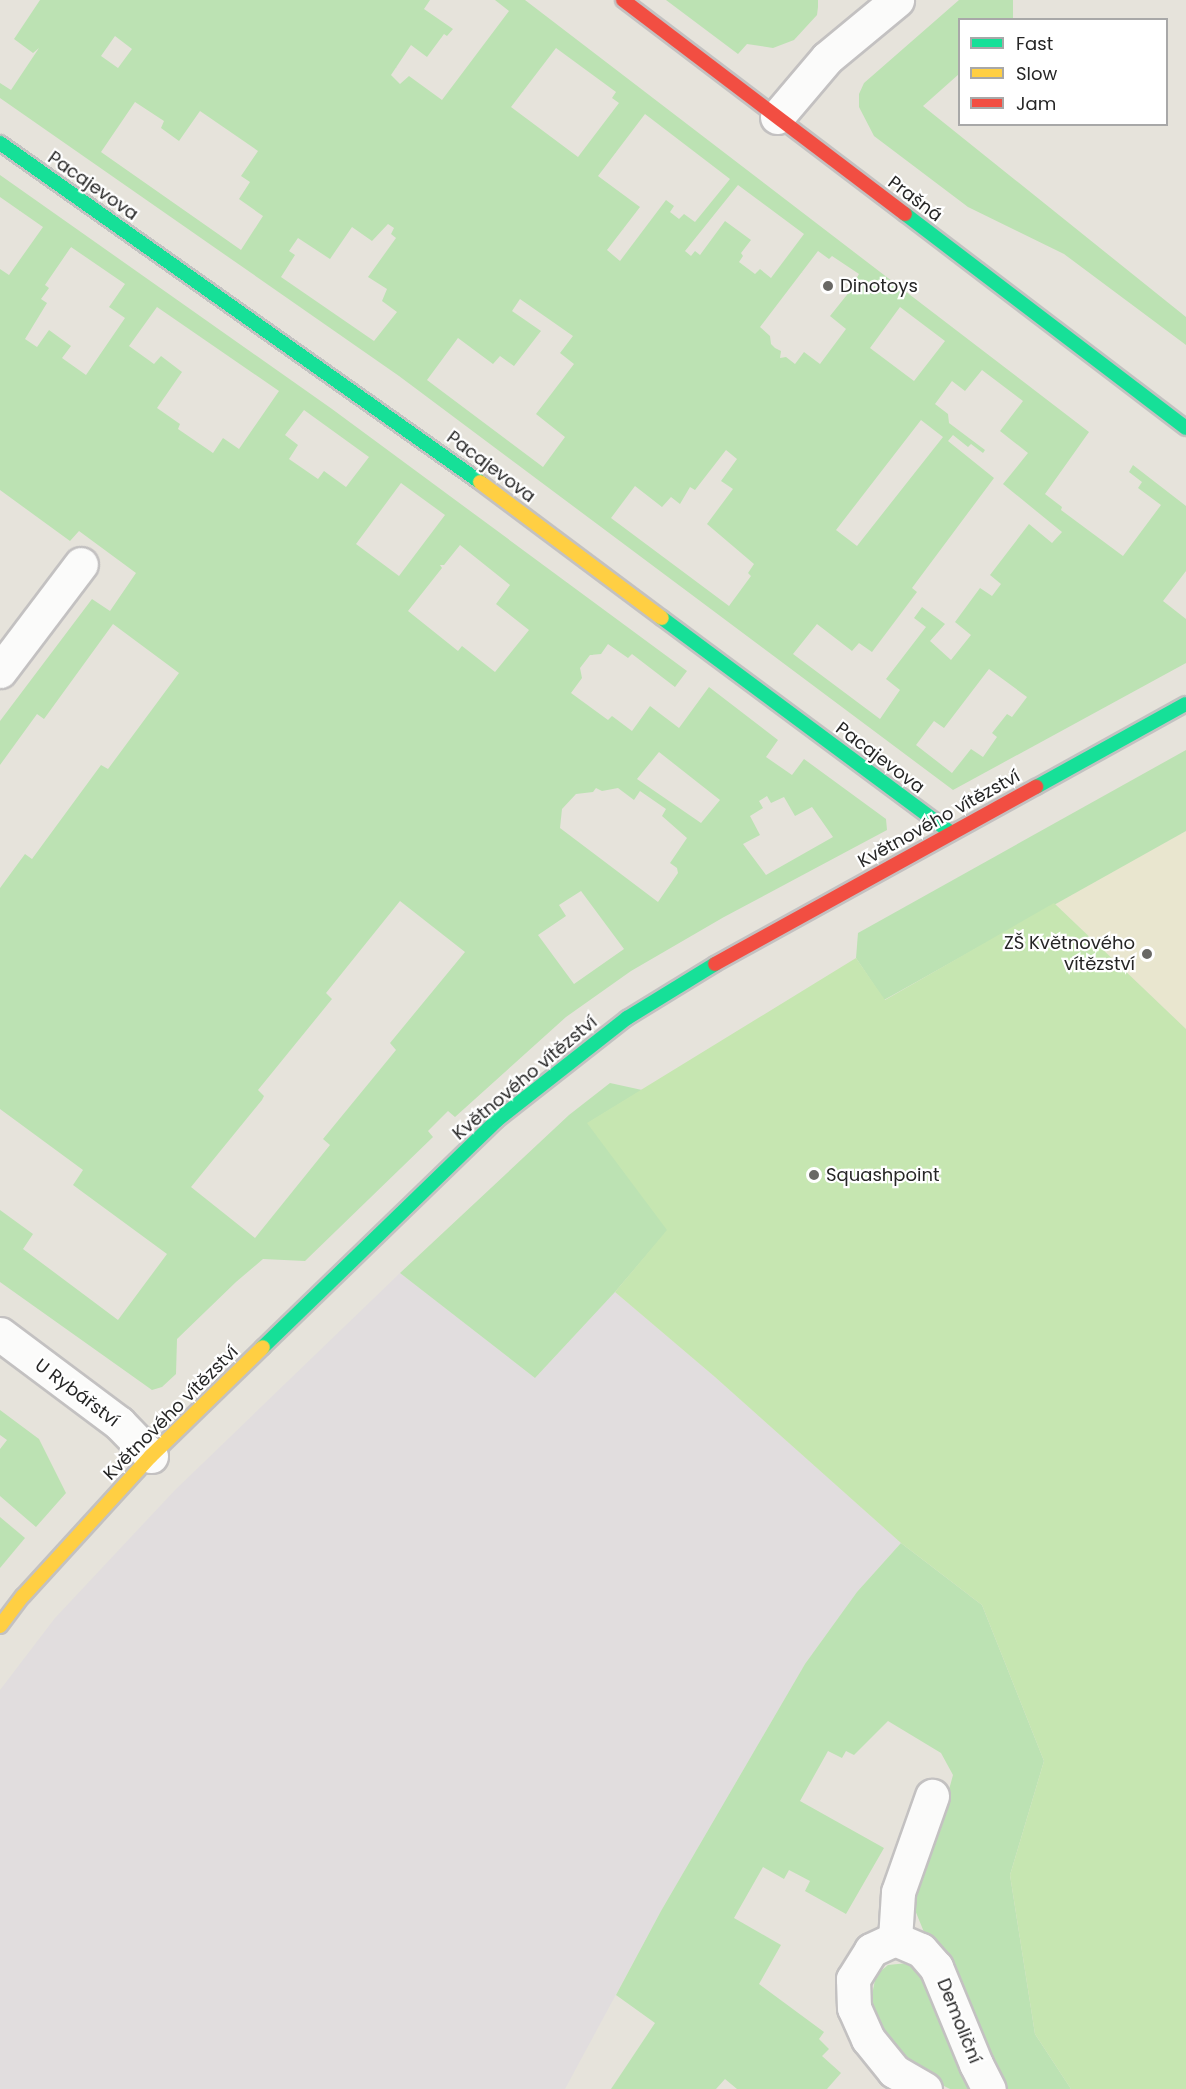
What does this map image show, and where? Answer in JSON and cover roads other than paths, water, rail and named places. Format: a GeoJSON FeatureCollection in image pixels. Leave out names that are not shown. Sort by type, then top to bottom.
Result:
{"type":"FeatureCollection","features":[{"type":"Feature","properties":{"kind":"street","name":"Prašná"},"geometry":{"type":"LineString","coordinates":[[623,0],[1186,428]]}},
{"type":"Feature","properties":{"kind":"street"},"geometry":{"type":"LineString","coordinates":[[777,117],[827,58],[897,0]]}},
{"type":"Feature","properties":{"kind":"street","name":"Pacajevova"},"geometry":{"type":"LineString","coordinates":[[0,143],[422,439],[951,833]]}},
{"type":"Feature","properties":{"kind":"street"},"geometry":{"type":"LineString","coordinates":[[0,671],[81,564]]}},
{"type":"Feature","properties":{"kind":"street","name":"Květnového vítězství"},"geometry":{"type":"LineString","coordinates":[[0,1626],[23,1596],[151,1456],[480,1137],[554,1074],[627,1018],[702,970],[1186,704]]}},
{"type":"Feature","properties":{"kind":"street","name":"U Rybářství"},"geometry":{"type":"LineString","coordinates":[[0,1334],[119,1423],[151,1456]]}},
{"type":"Feature","properties":{"kind":"street"},"geometry":{"type":"LineString","coordinates":[[925,2089],[894,2071],[868,2039],[854,2008],[853,1979],[871,1950],[895,1939],[898,1892],[932,1796]]}},
{"type":"Feature","properties":{"kind":"street","name":"Demoliční"},"geometry":{"type":"LineString","coordinates":[[895,1939],[921,1950],[936,1966],[976,2064],[989,2089]]}},
{"type":"Feature","properties":{"kind":"place","name":"Dinotoys"},"geometry":{"type":"Point","coordinates":[828,286]}},
{"type":"Feature","properties":{"kind":"place","name":"ZŠ Květnového vítězství"},"geometry":{"type":"Point","coordinates":[1147,954]}},
{"type":"Feature","properties":{"kind":"place","name":"Squashpoint"},"geometry":{"type":"Point","coordinates":[814,1175]}}]}
